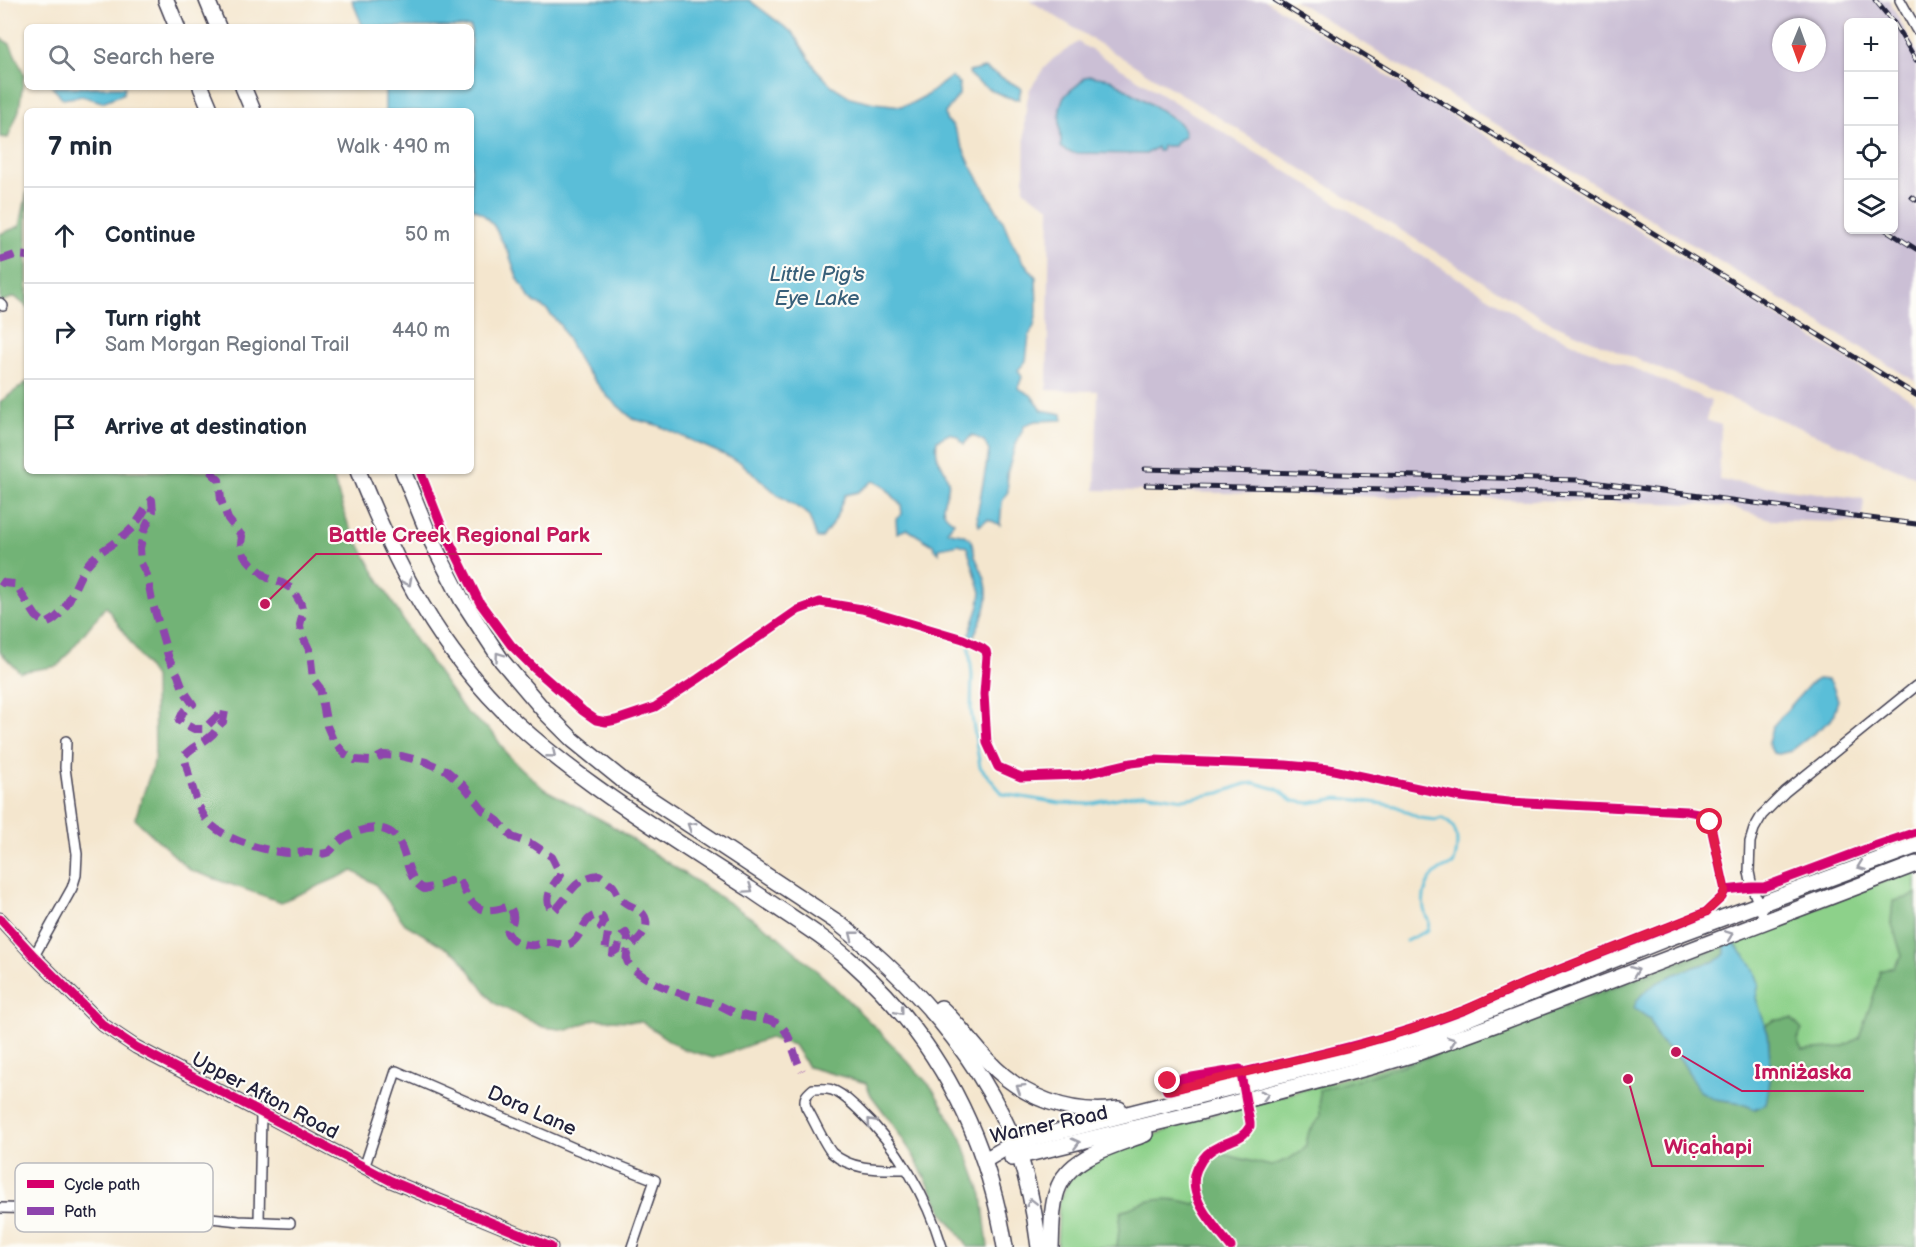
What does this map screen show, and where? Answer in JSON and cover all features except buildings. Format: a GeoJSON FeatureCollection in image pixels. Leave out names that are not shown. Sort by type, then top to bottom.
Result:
{"type":"FeatureCollection","features":[{"type":"Feature","properties":{"kind":"highway"},"geometry":{"type":"LineString","coordinates":[[166,0],[176,24]]}},
{"type":"Feature","properties":{"kind":"highway"},"geometry":{"type":"LineString","coordinates":[[207,0],[217,24]]}},
{"type":"Feature","properties":{"kind":"highway"},"geometry":{"type":"LineString","coordinates":[[202,90],[210,108]]}},
{"type":"Feature","properties":{"kind":"highway"},"geometry":{"type":"LineString","coordinates":[[244,90],[252,108]]}},
{"type":"Feature","properties":{"kind":"highway"},"geometry":{"type":"LineString","coordinates":[[359,474],[394,555],[413,591],[442,637],[513,720],[575,772],[824,939],[867,976],[898,1009],[933,1055],[966,1115],[985,1160],[998,1208],[1005,1247]]}},
{"type":"Feature","properties":{"kind":"highway"},"geometry":{"type":"LineString","coordinates":[[404,474],[431,540],[462,600],[502,661],[546,713],[590,755],[626,783],[837,922],[868,946],[924,1002],[961,1048],[987,1090],[1017,1150],[1034,1210],[1039,1247]]}},
{"type":"Feature","properties":{"kind":"highway","name":"Warner Road"},"geometry":{"type":"LineString","coordinates":[[985,1160],[1240,1085],[1370,1052],[1431,1033],[1580,973],[1916,846]]}},
{"type":"Feature","properties":{"kind":"highway","name":"Warner Road"},"geometry":{"type":"LineString","coordinates":[[1017,1150],[1200,1112],[1433,1048],[1916,864]]}},
{"type":"Feature","properties":{"kind":"highway"},"geometry":{"type":"LineString","coordinates":[[897,973],[943,1010],[1003,1076],[1018,1087],[1049,1102],[1080,1109],[1113,1110],[1185,1093],[1240,1085]]}},
{"type":"Feature","properties":{"kind":"highway"},"geometry":{"type":"LineString","coordinates":[[1051,1247],[1053,1213],[1058,1188],[1064,1176],[1076,1164],[1090,1156],[1200,1112]]}},
{"type":"Feature","properties":{"kind":"street"},"geometry":{"type":"LineString","coordinates":[[1900,0],[1916,29]]}},
{"type":"Feature","properties":{"kind":"street"},"geometry":{"type":"LineString","coordinates":[[1765,921],[1749,872],[1748,855],[1750,842],[1762,815],[1785,792],[1916,686]]}},
{"type":"Feature","properties":{"kind":"street"},"geometry":{"type":"LineString","coordinates":[[34,956],[72,888],[76,874],[77,854],[65,768],[66,741]]}},
{"type":"Feature","properties":{"kind":"street","name":"Upper Afton Road"},"geometry":{"type":"LineString","coordinates":[[0,919],[103,1025],[164,1063],[364,1168],[551,1247]]}},
{"type":"Feature","properties":{"kind":"street","name":"Dora Lane"},"geometry":{"type":"LineString","coordinates":[[364,1168],[396,1071],[576,1149],[655,1180],[632,1247]]}},
{"type":"Feature","properties":{"kind":"street"},"geometry":{"type":"LineString","coordinates":[[906,1169],[876,1169],[856,1165],[832,1152],[806,1107],[804,1101],[806,1095],[813,1089],[832,1090],[844,1097],[870,1120],[898,1156],[906,1169],[921,1194],[938,1231],[942,1247]]}},
{"type":"Feature","properties":{"kind":"street"},"geometry":{"type":"LineString","coordinates":[[259,1221],[261,1114]]}},
{"type":"Feature","properties":{"kind":"street"},"geometry":{"type":"LineString","coordinates":[[0,1208],[15,1208]]}},
{"type":"Feature","properties":{"kind":"street"},"geometry":{"type":"LineString","coordinates":[[213,1217],[290,1223]]}},
{"type":"Feature","properties":{"kind":"shaded area"},"geometry":{"type":"Polygon","coordinates":[[[1029,0],[1265,0],[1916,402],[1916,477],[1549,322],[1029,0]]]}},
{"type":"Feature","properties":{"kind":"shaded area"},"geometry":{"type":"Polygon","coordinates":[[[1294,0],[1889,0],[1916,51],[1916,382],[1294,0]]]}},
{"type":"Feature","properties":{"kind":"shaded area"},"geometry":{"type":"Polygon","coordinates":[[[1078,42],[1538,328],[1711,401],[1706,420],[1721,425],[1719,480],[1864,499],[1862,523],[1773,520],[1734,508],[1700,504],[1095,490],[1098,391],[1047,390],[1050,207],[1024,191],[1025,118],[1030,89],[1053,59],[1078,42]]]}},
{"type":"Feature","properties":{"kind":"green space"},"geometry":{"type":"Polygon","coordinates":[[[0,38],[10,44],[24,74],[19,110],[8,138],[0,137],[0,38]]]}},
{"type":"Feature","properties":{"kind":"green space"},"geometry":{"type":"Polygon","coordinates":[[[24,207],[24,304],[15,297],[0,302],[0,234],[20,226],[24,207]]]}},
{"type":"Feature","properties":{"kind":"green space"},"geometry":{"type":"Polygon","coordinates":[[[24,384],[24,474],[332,474],[348,524],[415,640],[465,711],[493,733],[506,753],[544,789],[609,824],[773,932],[826,979],[885,1037],[932,1088],[961,1137],[982,1195],[988,1247],[967,1247],[944,1214],[913,1155],[871,1095],[866,1083],[808,1067],[794,1045],[769,1038],[713,1058],[680,1048],[642,1022],[595,1019],[568,1030],[543,1027],[494,1003],[458,955],[405,924],[375,884],[353,871],[281,902],[190,870],[135,819],[155,759],[154,677],[106,606],[58,666],[20,672],[0,652],[0,402],[24,384]]]}},
{"type":"Feature","properties":{"kind":"green space"},"geometry":{"type":"Polygon","coordinates":[[[1916,869],[1916,1247],[1057,1247],[1059,1200],[1078,1163],[1203,1117],[1423,1057],[1916,869]]]}},
{"type":"Feature","properties":{"kind":"green space"},"geometry":{"type":"Polygon","coordinates":[[[1916,893],[1916,1247],[1117,1247],[1121,1212],[1148,1201],[1165,1199],[1194,1204],[1206,1198],[1200,1180],[1201,1171],[1203,1161],[1212,1155],[1226,1155],[1271,1166],[1289,1159],[1305,1148],[1309,1131],[1320,1117],[1319,1090],[1447,1051],[1725,946],[1725,954],[1719,960],[1694,967],[1634,1008],[1650,1019],[1657,1038],[1681,1060],[1715,1099],[1737,1102],[1755,1109],[1766,1104],[1771,1074],[1768,1034],[1765,1025],[1775,1020],[1792,1019],[1802,1030],[1797,1041],[1802,1050],[1842,1047],[1859,1038],[1880,971],[1893,967],[1902,956],[1891,921],[1893,901],[1910,897],[1916,893]]]}},
{"type":"Feature","properties":{"kind":"water","name":"Little Pig's Eye Lake"},"geometry":{"type":"Polygon","coordinates":[[[352,0],[749,0],[794,34],[816,69],[831,85],[850,97],[901,106],[927,95],[951,77],[959,83],[959,95],[945,113],[946,120],[953,126],[970,164],[1003,221],[1022,260],[1036,277],[1037,312],[1029,336],[1026,361],[1018,370],[1022,377],[1018,388],[1031,395],[1042,410],[1062,414],[1063,420],[1035,421],[1025,425],[1015,446],[1007,474],[1008,491],[1002,502],[1000,525],[988,519],[979,526],[977,515],[989,451],[984,441],[972,435],[964,444],[951,433],[937,440],[938,458],[949,484],[943,510],[954,522],[947,531],[967,536],[971,540],[986,583],[986,606],[973,637],[969,635],[979,606],[981,592],[967,547],[959,544],[939,548],[939,553],[933,545],[907,529],[897,533],[896,519],[902,514],[901,505],[883,485],[873,481],[858,492],[845,495],[835,520],[822,538],[817,538],[808,514],[778,495],[740,462],[657,425],[633,419],[608,397],[581,364],[560,325],[547,310],[530,299],[517,277],[509,254],[494,226],[482,213],[474,209],[474,108],[385,108],[385,90],[474,90],[474,24],[362,24],[352,0]]]}},
{"type":"Feature","properties":{"kind":"water"},"geometry":{"type":"Polygon","coordinates":[[[984,68],[1021,88],[1019,99],[993,91],[970,75],[969,72],[984,68]]]}},
{"type":"Feature","properties":{"kind":"water"},"geometry":{"type":"Polygon","coordinates":[[[1085,77],[1110,79],[1154,106],[1178,122],[1185,136],[1174,146],[1162,146],[1161,151],[1158,151],[1157,147],[1146,154],[1066,151],[1061,147],[1060,107],[1062,101],[1085,77]]]}},
{"type":"Feature","properties":{"kind":"water"},"geometry":{"type":"Polygon","coordinates":[[[55,90],[124,90],[123,94],[102,102],[82,96],[63,99],[55,90]]]}},
{"type":"Feature","properties":{"kind":"water"},"geometry":{"type":"Polygon","coordinates":[[[1818,679],[1828,680],[1832,684],[1838,700],[1832,719],[1791,751],[1773,753],[1768,743],[1772,727],[1810,684],[1818,679]]]}},
{"type":"Feature","properties":{"kind":"water"},"geometry":{"type":"Polygon","coordinates":[[[1733,942],[1752,965],[1759,983],[1756,998],[1768,1034],[1771,1074],[1766,1104],[1755,1109],[1737,1102],[1715,1099],[1700,1091],[1681,1060],[1657,1038],[1650,1019],[1634,1008],[1637,1000],[1650,987],[1678,973],[1718,959],[1725,954],[1725,946],[1733,942]]]}},
{"type":"Feature","properties":{"kind":"waterway"},"geometry":{"type":"LineString","coordinates":[[969,648],[972,675],[971,710],[980,767],[1003,794],[1060,803],[1088,804],[1144,793],[1183,799],[1220,793],[1255,783],[1277,789],[1294,801],[1310,803],[1338,798],[1358,800],[1396,806],[1419,818],[1436,820],[1442,818],[1452,826],[1457,837],[1453,865],[1436,873],[1426,887],[1424,905],[1429,922],[1428,930],[1406,941]]}},
{"type":"Feature","properties":{"kind":"railway"},"geometry":{"type":"LineString","coordinates":[[1275,0],[1916,395]]}},
{"type":"Feature","properties":{"kind":"railway"},"geometry":{"type":"LineString","coordinates":[[1875,0],[1890,18]]}},
{"type":"Feature","properties":{"kind":"railway"},"geometry":{"type":"LineString","coordinates":[[1898,30],[1916,60]]}},
{"type":"Feature","properties":{"kind":"railway"},"geometry":{"type":"LineString","coordinates":[[1912,197],[1916,200]]}},
{"type":"Feature","properties":{"kind":"railway"},"geometry":{"type":"LineString","coordinates":[[1892,234],[1916,249]]}},
{"type":"Feature","properties":{"kind":"railway"},"geometry":{"type":"LineString","coordinates":[[1145,469],[1577,480],[1916,524]]}},
{"type":"Feature","properties":{"kind":"railway"},"geometry":{"type":"LineString","coordinates":[[1146,485],[1637,495]]}},
{"type":"Feature","properties":{"kind":"marked path"},"geometry":{"type":"LineString","coordinates":[[0,260],[15,255],[24,256]]}},
{"type":"Feature","properties":{"kind":"marked path"},"geometry":{"type":"LineString","coordinates":[[213,474],[219,480],[221,500],[228,519],[242,536],[241,544],[244,555],[268,578],[292,589],[301,604],[303,613],[301,633],[310,651],[313,679],[320,688],[327,726],[333,740],[345,754],[355,760],[371,761],[383,755],[401,756],[446,770],[512,837],[534,845],[552,857],[561,875],[552,887],[549,896],[551,910],[554,911],[578,883],[599,875],[613,886],[621,900],[645,917],[644,932],[629,950],[627,957],[628,963],[636,971],[654,983],[674,991],[739,1014],[767,1019],[781,1026],[788,1035],[802,1071]]}},
{"type":"Feature","properties":{"kind":"marked path"},"geometry":{"type":"LineString","coordinates":[[0,581],[15,584],[36,616],[45,624],[53,620],[70,599],[87,565],[130,530],[152,500],[153,511],[144,531],[140,548],[141,563],[147,575],[169,659],[184,691],[193,704],[183,712],[179,721],[194,729],[204,729],[222,711],[225,711],[223,722],[213,734],[184,756],[197,802],[210,823],[238,841],[287,853],[324,854],[354,833],[371,828],[382,829],[397,839],[411,875],[424,889],[457,878],[473,904],[483,910],[495,910],[509,906],[513,919],[507,932],[519,943],[570,944],[577,938],[591,917],[602,916],[604,922],[601,928],[608,933],[605,952],[612,953],[618,949],[619,942],[626,933],[627,951]]}},
{"type":"Feature","properties":{"kind":"cycle path"},"geometry":{"type":"LineString","coordinates":[[421,474],[440,522],[480,603],[511,645],[534,668],[596,720],[606,722],[616,720],[655,707],[798,610],[820,602],[862,609],[963,639],[986,651],[984,694],[987,743],[998,767],[1021,777],[1080,775],[1155,760],[1286,765],[1329,769],[1460,797],[1509,802],[1687,811],[1703,814],[1710,822],[1725,890]]}},
{"type":"Feature","properties":{"kind":"cycle path"},"geometry":{"type":"LineString","coordinates":[[1725,890],[1764,887],[1916,832]]}},
{"type":"Feature","properties":{"kind":"cycle path"},"geometry":{"type":"LineString","coordinates":[[1231,1247],[1202,1209],[1194,1187],[1195,1176],[1201,1161],[1208,1153],[1240,1137],[1250,1126],[1250,1123],[1240,1069],[1168,1081],[1165,1085],[1167,1090],[1171,1090],[1228,1075],[1257,1069],[1372,1041],[1433,1022],[1706,912],[1722,897],[1725,890]]}},
{"type":"Feature","properties":{"kind":"cycle path"},"geometry":{"type":"LineString","coordinates":[[0,919],[103,1025],[136,1047],[391,1181],[551,1247]]}},
{"type":"Feature","properties":{"kind":"place","name":"Battle Creek Regional Park"},"geometry":{"type":"Point","coordinates":[265,604]}},
{"type":"Feature","properties":{"kind":"place","name":"Imniżaska"},"geometry":{"type":"Point","coordinates":[1676,1052]}},
{"type":"Feature","properties":{"kind":"place","name":"Wic̣aḣapi"},"geometry":{"type":"Point","coordinates":[1628,1079]}},
{"type":"Feature","properties":{"kind":"route"},"geometry":{"type":"LineString","coordinates":[[1168,1081],[1165,1085],[1167,1090],[1171,1090],[1348,1048],[1403,1032],[1465,1010],[1525,983],[1706,912],[1722,897],[1725,890],[1710,822]]}}]}
